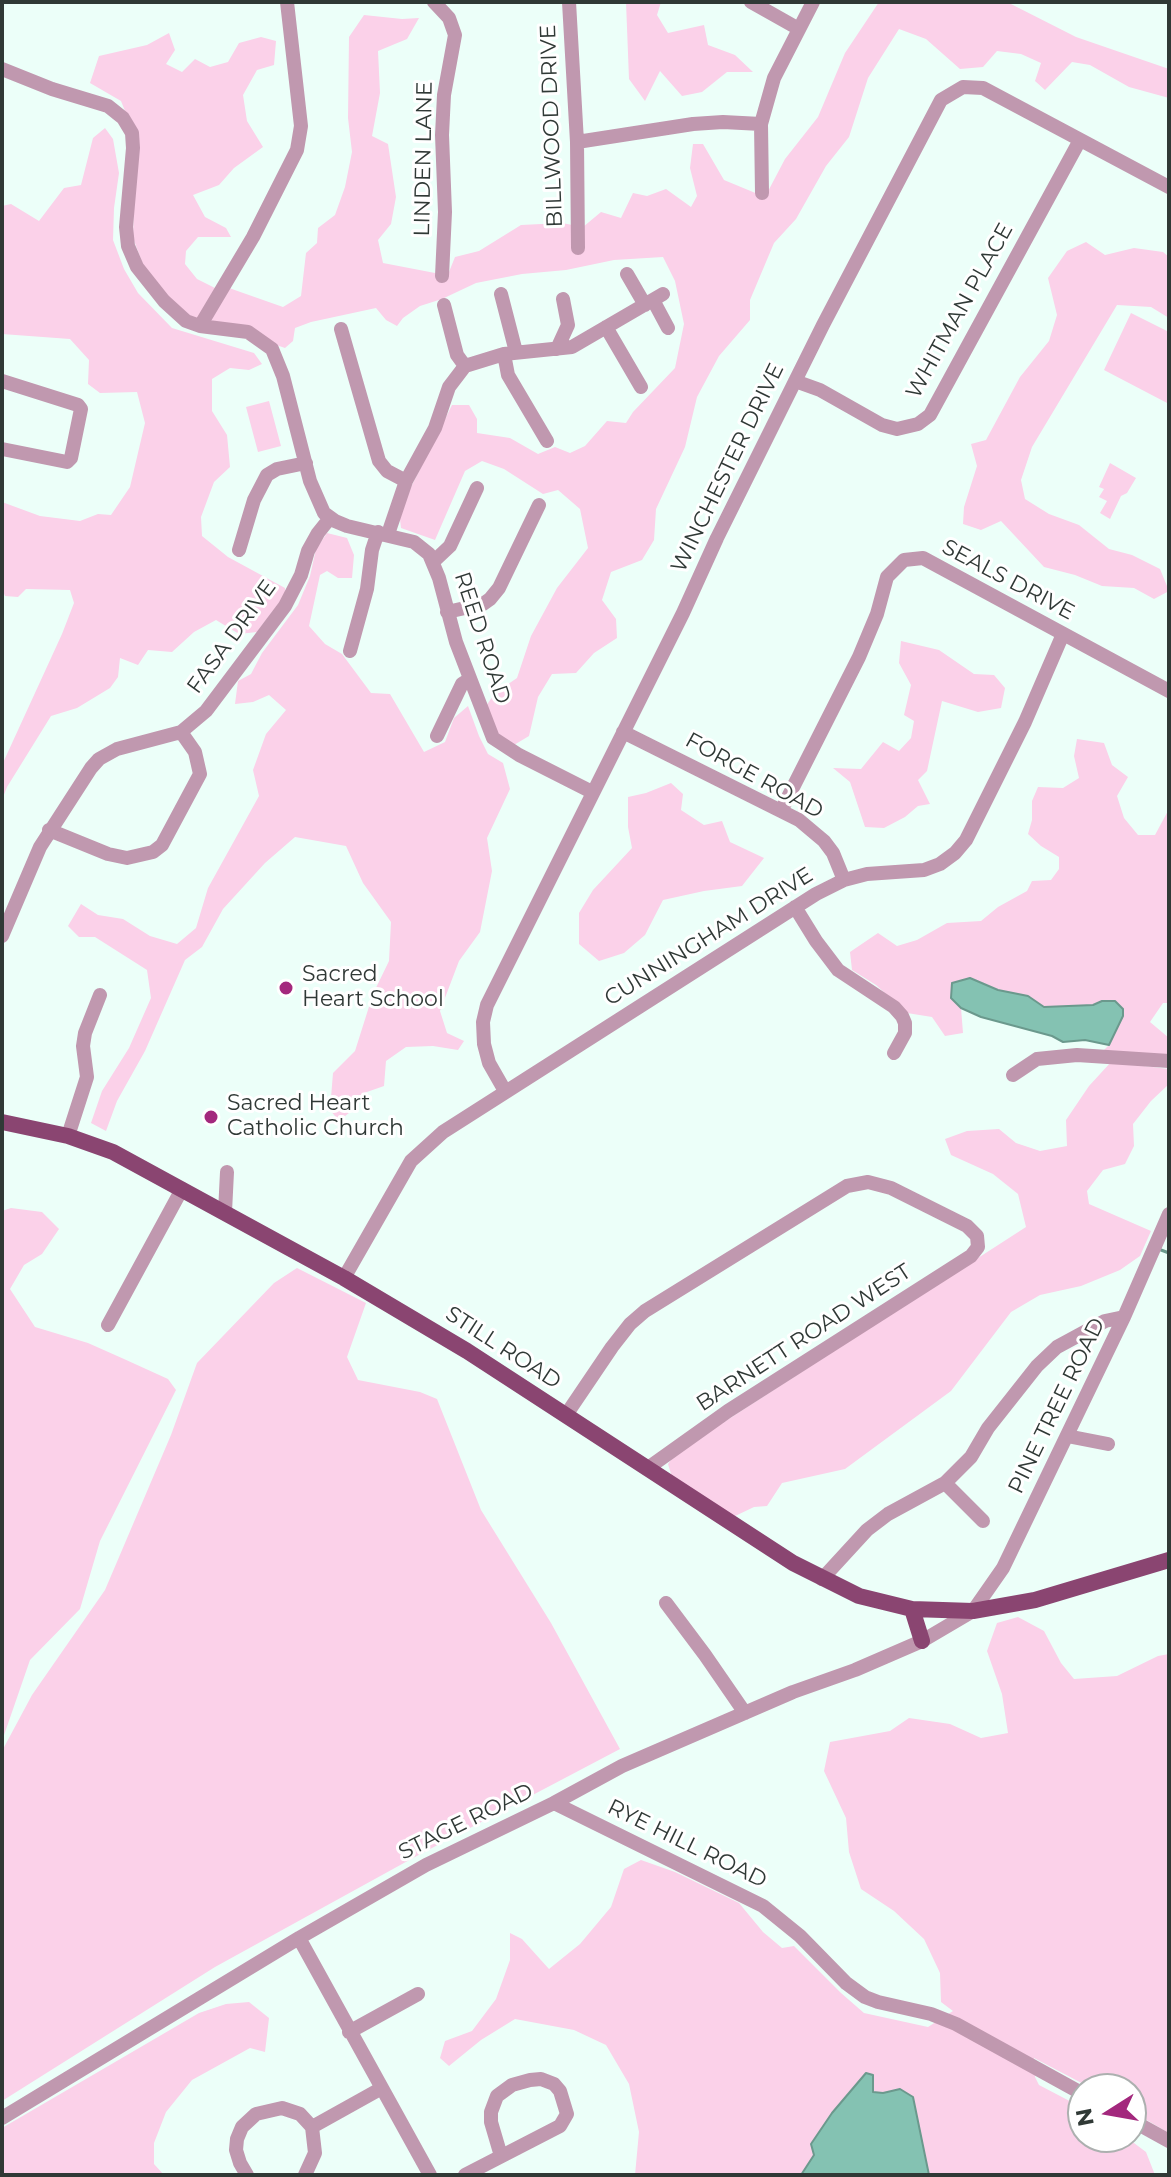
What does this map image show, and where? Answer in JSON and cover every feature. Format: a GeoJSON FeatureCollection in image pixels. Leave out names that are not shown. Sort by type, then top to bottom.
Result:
{"type":"FeatureCollection","features":[{"type":"Feature","properties":{"kind":"main road","name":"STILL ROAD"},"geometry":{"type":"LineString","coordinates":[[2,1122],[68,1136],[113,1152],[225,1212],[421,1322],[793,1563],[859,1596],[912,1609],[973,1611],[1035,1600],[1169,1560]]}},
{"type":"Feature","properties":{"kind":"main road"},"geometry":{"type":"LineString","coordinates":[[912,1609],[922,1641]]}},
{"type":"Feature","properties":{"kind":"street"},"geometry":{"type":"LineString","coordinates":[[200,326],[253,237],[297,150],[301,126],[287,2]]}},
{"type":"Feature","properties":{"kind":"street","name":"LINDEN LANE"},"geometry":{"type":"LineString","coordinates":[[434,2],[449,18],[455,35],[444,95],[442,276]]}},
{"type":"Feature","properties":{"kind":"street","name":"BILLWOOD DRIVE"},"geometry":{"type":"LineString","coordinates":[[569,2],[577,142],[578,248]]}},
{"type":"Feature","properties":{"kind":"street"},"geometry":{"type":"LineString","coordinates":[[751,2],[799,29]]}},
{"type":"Feature","properties":{"kind":"street"},"geometry":{"type":"LineString","coordinates":[[762,193],[761,124],[774,78],[813,2]]}},
{"type":"Feature","properties":{"kind":"street"},"geometry":{"type":"LineString","coordinates":[[2,69],[52,89],[108,106],[123,118],[132,133],[126,227],[133,260],[177,313],[200,326],[248,332],[272,349],[283,376],[320,506],[330,518]]}},
{"type":"Feature","properties":{"kind":"street","name":"WINCHESTER DRIVE"},"geometry":{"type":"LineString","coordinates":[[505,1091],[489,1063],[484,1044],[483,1022],[487,1005],[795,381],[935,110],[948,95],[963,87],[983,88],[1169,187]]}},
{"type":"Feature","properties":{"kind":"street"},"geometry":{"type":"LineString","coordinates":[[577,142],[693,124],[761,124]]}},
{"type":"Feature","properties":{"kind":"street","name":"WHITMAN PLACE"},"geometry":{"type":"LineString","coordinates":[[795,381],[820,390],[882,425],[897,429],[918,424],[930,415],[1080,140]]}},
{"type":"Feature","properties":{"kind":"street"},"geometry":{"type":"LineString","coordinates":[[627,274],[654,300],[668,328]]}},
{"type":"Feature","properties":{"kind":"street"},"geometry":{"type":"LineString","coordinates":[[501,294],[510,353],[508,375],[547,441]]}},
{"type":"Feature","properties":{"kind":"street"},"geometry":{"type":"LineString","coordinates":[[557,349],[568,325],[563,299]]}},
{"type":"Feature","properties":{"kind":"street"},"geometry":{"type":"LineString","coordinates":[[350,651],[367,589],[372,550],[435,428],[449,387],[465,366],[510,353],[557,349],[584,341],[654,300]]}},
{"type":"Feature","properties":{"kind":"street"},"geometry":{"type":"LineString","coordinates":[[444,305],[457,355],[465,366]]}},
{"type":"Feature","properties":{"kind":"street"},"geometry":{"type":"LineString","coordinates":[[606,327],[641,387]]}},
{"type":"Feature","properties":{"kind":"street"},"geometry":{"type":"LineString","coordinates":[[341,329],[379,461],[387,471],[406,481]]}},
{"type":"Feature","properties":{"kind":"street"},"geometry":{"type":"LineString","coordinates":[[2,381],[78,405],[81,409],[71,458],[67,462],[2,449]]}},
{"type":"Feature","properties":{"kind":"street"},"geometry":{"type":"LineString","coordinates":[[239,550],[254,500],[267,475],[277,469],[306,463]]}},
{"type":"Feature","properties":{"kind":"street"},"geometry":{"type":"LineString","coordinates":[[433,562],[450,546],[477,488]]}},
{"type":"Feature","properties":{"kind":"street"},"geometry":{"type":"LineString","coordinates":[[447,612],[483,604],[490,599],[499,588],[539,505]]}},
{"type":"Feature","properties":{"kind":"street","name":"REED ROAD"},"geometry":{"type":"LineString","coordinates":[[330,518],[347,526],[414,542],[429,554],[489,730],[499,744],[592,792]]}},
{"type":"Feature","properties":{"kind":"street","name":"FASA DRIVE"},"geometry":{"type":"LineString","coordinates":[[181,732],[206,711],[285,606],[301,575],[308,551],[330,518]]}},
{"type":"Feature","properties":{"kind":"street","name":"SEALS DRIVE"},"geometry":{"type":"LineString","coordinates":[[781,811],[859,657],[877,614],[887,577],[904,560],[923,558],[1169,691]]}},
{"type":"Feature","properties":{"kind":"street","name":"CUNNINGHAM DRIVE"},"geometry":{"type":"LineString","coordinates":[[344,1278],[411,1161],[443,1132],[795,907],[844,880],[867,874],[924,870],[940,864],[955,853],[966,840],[1025,722],[1063,634]]}},
{"type":"Feature","properties":{"kind":"street"},"geometry":{"type":"LineString","coordinates":[[437,736],[462,684],[470,679]]}},
{"type":"Feature","properties":{"kind":"street"},"geometry":{"type":"LineString","coordinates":[[2,936],[49,830],[99,759],[117,749],[181,732],[195,752],[200,774],[162,845],[153,852],[127,858],[108,854],[49,830]]}},
{"type":"Feature","properties":{"kind":"street","name":"FORGE ROAD"},"geometry":{"type":"LineString","coordinates":[[623,732],[799,820],[824,841],[833,853],[844,880]]}},
{"type":"Feature","properties":{"kind":"street"},"geometry":{"type":"LineString","coordinates":[[795,907],[838,970],[894,1007],[902,1016],[905,1033],[894,1053]]}},
{"type":"Feature","properties":{"kind":"street"},"geometry":{"type":"LineString","coordinates":[[68,1136],[87,1077],[83,1046],[85,1033],[100,995]]}},
{"type":"Feature","properties":{"kind":"street"},"geometry":{"type":"LineString","coordinates":[[1013,1075],[1037,1059],[1077,1055],[1169,1061]]}},
{"type":"Feature","properties":{"kind":"street"},"geometry":{"type":"LineString","coordinates":[[225,1212],[227,1172]]}},
{"type":"Feature","properties":{"kind":"street","name":"BARNETT ROAD WEST"},"geometry":{"type":"LineString","coordinates":[[566,1415],[612,1347],[645,1311],[847,1186],[868,1182],[891,1188],[967,1226],[977,1236],[979,1242],[971,1256],[728,1411],[648,1468]]}},
{"type":"Feature","properties":{"kind":"street"},"geometry":{"type":"LineString","coordinates":[[108,1325],[182,1189]]}},
{"type":"Feature","properties":{"kind":"street","name":"PINE TREE ROAD"},"geometry":{"type":"LineString","coordinates":[[973,1611],[1003,1568],[1124,1317],[1169,1214]]}},
{"type":"Feature","properties":{"kind":"street"},"geometry":{"type":"LineString","coordinates":[[822,1579],[877,1522],[945,1483],[971,1457],[988,1428],[1037,1366],[1057,1347],[1105,1321],[1124,1317]]}},
{"type":"Feature","properties":{"kind":"street"},"geometry":{"type":"LineString","coordinates":[[1067,1436],[1108,1444]]}},
{"type":"Feature","properties":{"kind":"street"},"geometry":{"type":"LineString","coordinates":[[945,1483],[983,1521]]}},
{"type":"Feature","properties":{"kind":"street"},"geometry":{"type":"LineString","coordinates":[[666,1603],[745,1713]]}},
{"type":"Feature","properties":{"kind":"street","name":"STAGE ROAD"},"geometry":{"type":"LineString","coordinates":[[2,2118],[426,1865],[622,1766],[793,1692],[922,1641],[973,1611]]}},
{"type":"Feature","properties":{"kind":"street","name":"RYE HILL ROAD"},"geometry":{"type":"LineString","coordinates":[[554,1803],[763,1906],[865,1997],[931,2014],[956,2024],[1067,2085]]}},
{"type":"Feature","properties":{"kind":"street"},"geometry":{"type":"LineString","coordinates":[[299,1938],[430,2175]]}},
{"type":"Feature","properties":{"kind":"street"},"geometry":{"type":"LineString","coordinates":[[349,2032],[418,1994]]}},
{"type":"Feature","properties":{"kind":"street"},"geometry":{"type":"LineString","coordinates":[[465,2175],[560,2126],[567,2114],[564,2101],[554,2084],[541,2079],[519,2082],[501,2091],[491,2112],[493,2132],[501,2156]]}},
{"type":"Feature","properties":{"kind":"street"},"geometry":{"type":"LineString","coordinates":[[312,2127],[382,2088]]}},
{"type":"Feature","properties":{"kind":"street"},"geometry":{"type":"LineString","coordinates":[[247,2175],[236,2150],[242,2127],[249,2118],[264,2110],[282,2108],[300,2114],[312,2127],[315,2153],[305,2175]]}},
{"type":"Feature","properties":{"kind":"street"},"geometry":{"type":"LineString","coordinates":[[1147,2129],[1169,2141]]}},
{"type":"Feature","properties":{"kind":"shaded area"},"geometry":{"type":"Polygon","coordinates":[[[626,2],[661,2],[657,15],[668,33],[704,25],[708,45],[735,55],[753,72],[727,72],[702,92],[682,96],[660,71],[645,101],[629,79],[626,2]]]}},
{"type":"Feature","properties":{"kind":"shaded area"},"geometry":{"type":"Polygon","coordinates":[[[879,2],[1007,2],[1076,37],[1169,69],[1169,98],[1129,87],[1090,65],[1072,62],[1045,90],[1035,81],[1041,63],[1021,54],[997,51],[983,67],[960,69],[926,39],[899,29],[868,78],[849,137],[826,166],[796,219],[774,243],[750,300],[750,320],[719,356],[697,397],[685,447],[656,509],[654,540],[642,560],[611,572],[602,600],[616,619],[617,638],[594,653],[576,673],[552,674],[538,697],[529,736],[514,745],[493,732],[486,706],[495,693],[517,678],[531,636],[557,588],[588,548],[580,509],[558,490],[543,494],[504,469],[482,461],[465,471],[435,540],[401,528],[399,511],[452,405],[469,405],[477,419],[477,433],[510,438],[538,454],[555,447],[570,453],[585,446],[607,421],[626,423],[675,368],[684,324],[675,281],[663,257],[614,260],[566,270],[522,274],[476,283],[420,306],[397,326],[386,320],[376,308],[311,322],[295,328],[293,341],[285,348],[212,323],[211,319],[229,288],[283,307],[301,296],[306,253],[317,243],[318,228],[335,215],[352,152],[348,118],[349,37],[364,15],[419,18],[407,39],[378,51],[380,93],[372,136],[388,144],[396,197],[391,224],[378,240],[383,263],[435,273],[445,282],[455,257],[479,251],[521,225],[562,223],[583,227],[601,212],[621,218],[633,193],[647,196],[666,189],[691,207],[697,196],[690,168],[693,144],[703,144],[724,180],[765,197],[785,159],[818,117],[845,53],[879,2]]]}},
{"type":"Feature","properties":{"kind":"shaded area"},"geometry":{"type":"Polygon","coordinates":[[[169,33],[175,50],[166,64],[182,72],[195,59],[210,67],[228,62],[239,43],[261,37],[276,41],[274,65],[257,70],[243,95],[247,121],[263,147],[234,168],[219,185],[193,195],[205,217],[226,228],[231,237],[198,237],[186,251],[185,264],[197,279],[215,288],[198,320],[183,313],[145,270],[133,238],[135,136],[121,101],[90,83],[99,56],[147,45],[169,33]]]}},
{"type":"Feature","properties":{"kind":"shaded area"},"geometry":{"type":"Polygon","coordinates":[[[105,128],[113,139],[119,173],[113,240],[124,269],[138,293],[172,328],[254,353],[262,364],[249,370],[230,368],[212,379],[212,411],[227,435],[230,467],[214,482],[201,517],[202,536],[228,557],[285,588],[285,595],[257,632],[239,634],[216,620],[194,632],[172,652],[148,650],[138,665],[120,658],[118,677],[110,688],[77,708],[51,716],[2,800],[2,765],[74,603],[70,590],[26,589],[18,597],[5,596],[2,589],[2,502],[40,516],[80,521],[98,514],[111,515],[130,487],[145,423],[137,392],[100,393],[88,384],[89,360],[70,339],[2,334],[2,206],[11,204],[39,221],[64,188],[81,185],[93,138],[105,128]]]}},
{"type":"Feature","properties":{"kind":"shaded area"},"geometry":{"type":"Polygon","coordinates":[[[1086,242],[1105,255],[1134,248],[1163,252],[1169,257],[1169,318],[1151,307],[1117,305],[1032,447],[1021,480],[1025,499],[1049,514],[1079,525],[1109,549],[1132,555],[1160,569],[1169,591],[1154,599],[1134,588],[1102,586],[1044,567],[1001,521],[981,530],[963,524],[964,507],[977,466],[971,444],[986,440],[1020,377],[1049,341],[1057,315],[1048,278],[1067,251],[1086,242]]]}},
{"type":"Feature","properties":{"kind":"shaded area"},"geometry":{"type":"Polygon","coordinates":[[[1131,313],[1169,332],[1169,404],[1104,370],[1131,313]]]}},
{"type":"Feature","properties":{"kind":"shaded area"},"geometry":{"type":"Polygon","coordinates":[[[269,401],[281,446],[258,452],[246,407],[269,401]]]}},
{"type":"Feature","properties":{"kind":"shaded area"},"geometry":{"type":"Polygon","coordinates":[[[1110,463],[1136,478],[1127,493],[1121,496],[1110,519],[1100,513],[1107,501],[1099,497],[1104,489],[1099,487],[1110,463]]]}},
{"type":"Feature","properties":{"kind":"shaded area"},"geometry":{"type":"Polygon","coordinates":[[[327,533],[347,538],[354,555],[352,578],[338,578],[327,571],[320,575],[309,626],[325,644],[342,654],[371,693],[390,694],[424,752],[445,742],[454,718],[468,706],[488,754],[503,763],[510,789],[487,838],[492,871],[480,932],[459,961],[440,1011],[447,1033],[464,1041],[458,1050],[433,1046],[406,1047],[386,1061],[384,1086],[364,1093],[355,1108],[339,1121],[330,1110],[333,1073],[355,1051],[373,994],[389,961],[391,922],[363,883],[346,846],[295,837],[265,863],[223,909],[202,947],[185,960],[145,1051],[117,1101],[106,1131],[91,1123],[102,1091],[129,1048],[151,998],[147,970],[95,937],[79,937],[68,926],[81,904],[98,915],[123,919],[150,936],[177,944],[196,928],[208,888],[259,796],[253,770],[266,734],[286,710],[269,695],[253,702],[235,704],[238,681],[251,674],[262,653],[298,605],[310,576],[316,549],[327,533]]]}},
{"type":"Feature","properties":{"kind":"shaded area"},"geometry":{"type":"Polygon","coordinates":[[[901,641],[939,650],[974,674],[994,675],[1005,688],[1001,708],[978,712],[942,701],[927,771],[918,780],[930,804],[918,806],[884,828],[865,827],[850,782],[833,768],[861,769],[883,742],[899,751],[911,738],[914,721],[904,715],[911,685],[899,663],[901,641]]]}},
{"type":"Feature","properties":{"kind":"shaded area"},"geometry":{"type":"Polygon","coordinates":[[[1077,739],[1104,743],[1112,765],[1128,777],[1117,796],[1124,818],[1138,835],[1155,835],[1169,809],[1169,1003],[1163,1003],[1150,1022],[1169,1038],[1169,1057],[1101,1053],[1109,1045],[1102,1001],[1093,1005],[1044,1007],[1028,996],[998,990],[970,978],[951,998],[961,1008],[963,1033],[945,1036],[932,1017],[907,1013],[876,985],[852,970],[850,952],[878,933],[897,946],[917,940],[947,923],[981,921],[998,907],[1027,891],[1032,881],[1051,880],[1059,869],[1059,857],[1028,834],[1032,801],[1038,787],[1063,788],[1079,778],[1074,756],[1077,739]]]}},
{"type":"Feature","properties":{"kind":"shaded area"},"geometry":{"type":"Polygon","coordinates":[[[671,783],[683,794],[681,810],[704,825],[722,821],[730,842],[764,858],[742,886],[663,900],[645,935],[624,953],[599,961],[579,944],[579,913],[593,890],[632,848],[628,797],[671,783]]]}},
{"type":"Feature","properties":{"kind":"shaded area"},"geometry":{"type":"Polygon","coordinates":[[[970,978],[998,990],[1028,996],[1044,1007],[1115,1001],[1123,1009],[1123,1016],[1109,1045],[1085,1040],[1063,1042],[961,1008],[951,998],[952,983],[970,978]]]}},
{"type":"Feature","properties":{"kind":"shaded area"},"geometry":{"type":"Polygon","coordinates":[[[1111,1062],[1169,1069],[1169,1084],[1133,1124],[1134,1146],[1125,1164],[1103,1170],[1087,1191],[1089,1204],[1151,1231],[1140,1256],[1120,1270],[1081,1286],[1040,1295],[1011,1312],[951,1391],[845,1469],[782,1483],[767,1506],[754,1507],[733,1517],[672,1477],[668,1464],[676,1453],[1026,1227],[1018,1194],[993,1174],[951,1155],[945,1139],[967,1131],[999,1129],[1016,1143],[1040,1151],[1067,1146],[1066,1120],[1089,1086],[1111,1062]]]}},
{"type":"Feature","properties":{"kind":"shaded area"},"geometry":{"type":"Polygon","coordinates":[[[11,1208],[42,1212],[59,1229],[42,1254],[24,1265],[10,1289],[35,1327],[88,1343],[124,1359],[168,1379],[176,1390],[100,1541],[80,1609],[30,1660],[2,1741],[2,1211],[11,1208]]]}},
{"type":"Feature","properties":{"kind":"shaded area"},"geometry":{"type":"Polygon","coordinates":[[[297,1268],[366,1303],[347,1357],[358,1380],[420,1392],[437,1399],[481,1510],[551,1623],[620,1749],[215,1967],[2,2101],[2,1751],[32,1695],[105,1590],[171,1435],[197,1363],[274,1283],[297,1268]]]}},
{"type":"Feature","properties":{"kind":"shaded area"},"geometry":{"type":"Polygon","coordinates":[[[1018,1617],[1044,1631],[1061,1663],[1074,1679],[1117,1676],[1158,1656],[1169,1654],[1169,2133],[1147,2120],[1147,2073],[1067,2075],[1034,2058],[1035,2077],[1039,2085],[1067,2100],[1067,2153],[1146,2153],[1155,2175],[635,2175],[639,2132],[629,2084],[606,2045],[574,2030],[515,2019],[481,2040],[449,2066],[440,2058],[445,2041],[472,2031],[496,1999],[510,1960],[510,1933],[522,1939],[549,1969],[580,1944],[611,1907],[624,1869],[641,1860],[675,1872],[739,1903],[763,1932],[782,1948],[794,1946],[864,2013],[928,2027],[953,2011],[941,2002],[940,1973],[924,1939],[894,1911],[861,1889],[849,1852],[846,1818],[824,1771],[830,1742],[890,1731],[909,1718],[950,1724],[981,1738],[1008,1733],[1002,1694],[987,1651],[997,1623],[1018,1617]]]}},
{"type":"Feature","properties":{"kind":"shaded area"},"geometry":{"type":"Polygon","coordinates":[[[249,2002],[269,2018],[265,2052],[250,2048],[192,2080],[166,2112],[154,2143],[154,2164],[164,2175],[2,2175],[2,2128],[199,2013],[226,2004],[249,2002]]]}},
{"type":"Feature","properties":{"kind":"shaded area"},"geometry":{"type":"Polygon","coordinates":[[[866,2073],[873,2075],[873,2092],[900,2089],[913,2097],[929,2175],[801,2175],[814,2155],[811,2144],[866,2073]]]}},
{"type":"Feature","properties":{"kind":"waterway"},"geometry":{"type":"LineString","coordinates":[[1161,1250],[1169,1253]]}},
{"type":"Feature","properties":{"kind":"place","name":"Sacred Heart School"},"geometry":{"type":"Point","coordinates":[286,988]}},
{"type":"Feature","properties":{"kind":"place","name":"Sacred Heart Catholic Church"},"geometry":{"type":"Point","coordinates":[211,1117]}}]}
